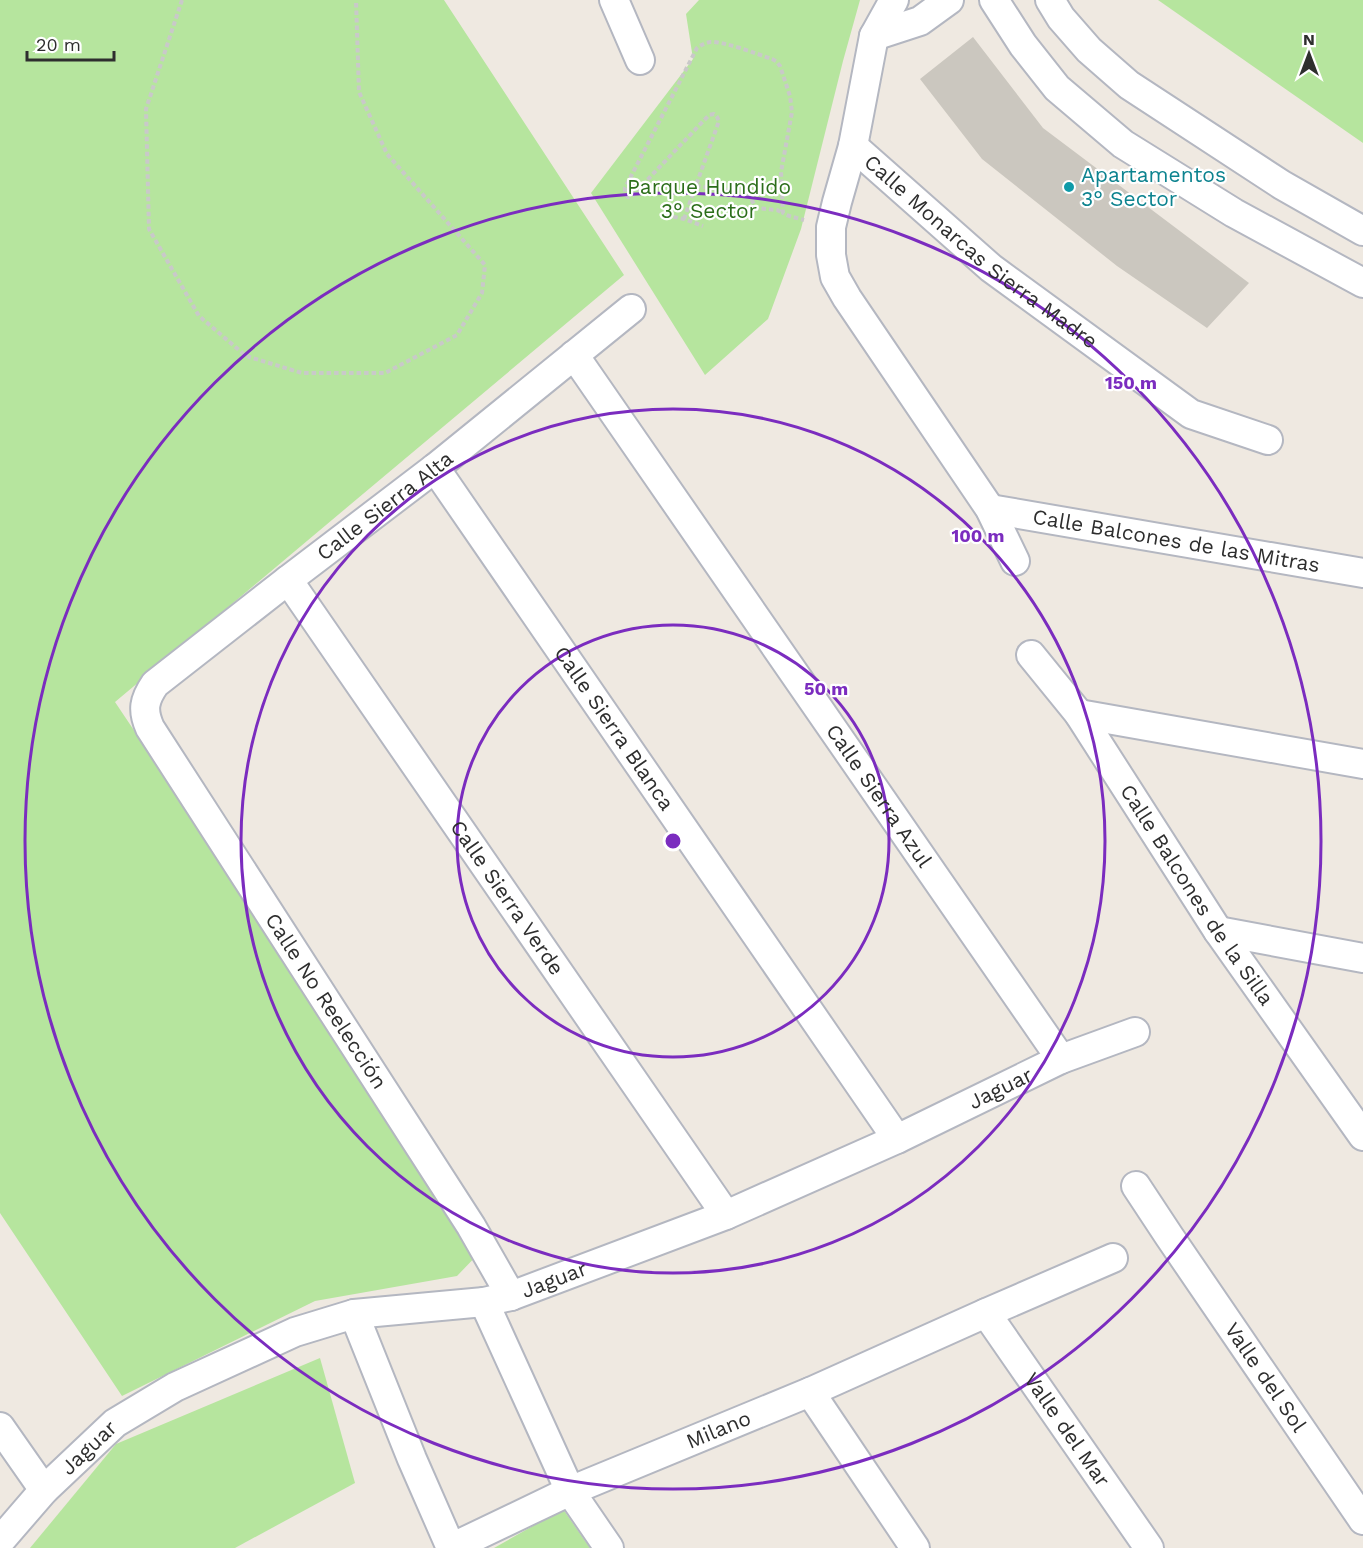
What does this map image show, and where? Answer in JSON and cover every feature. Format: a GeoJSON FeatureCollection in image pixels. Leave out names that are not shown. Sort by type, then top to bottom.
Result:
{"type":"FeatureCollection","features":[{"type":"Feature","properties":{"kind":"street"},"geometry":{"type":"LineString","coordinates":[[614,0],[640,60]]}},
{"type":"Feature","properties":{"kind":"street"},"geometry":{"type":"LineString","coordinates":[[894,0],[874,36],[853,146],[831,227],[831,255],[835,277],[990,509],[1015,561]]}},
{"type":"Feature","properties":{"kind":"street"},"geometry":{"type":"LineString","coordinates":[[874,36],[920,21],[949,0]]}},
{"type":"Feature","properties":{"kind":"street"},"geometry":{"type":"LineString","coordinates":[[994,0],[1023,45],[1057,88],[1123,144],[1234,213],[1363,283]]}},
{"type":"Feature","properties":{"kind":"street"},"geometry":{"type":"LineString","coordinates":[[1050,0],[1061,18],[1089,50],[1129,85],[1282,185],[1363,231]]}},
{"type":"Feature","properties":{"kind":"street","name":"Calle Monarcas Sierra Madre"},"geometry":{"type":"LineString","coordinates":[[853,146],[991,268],[1191,414],[1268,440]]}},
{"type":"Feature","properties":{"kind":"street","name":"Calle Sierra Alta"},"geometry":{"type":"LineString","coordinates":[[145,705],[148,694],[155,684],[435,468],[631,309]]}},
{"type":"Feature","properties":{"kind":"street","name":"Calle Sierra Azul"},"geometry":{"type":"LineString","coordinates":[[574,355],[1061,1059]]}},
{"type":"Feature","properties":{"kind":"street","name":"Calle Sierra Blanca"},"geometry":{"type":"LineString","coordinates":[[435,468],[897,1139]]}},
{"type":"Feature","properties":{"kind":"street","name":"Calle Balcones de las Mitras"},"geometry":{"type":"LineString","coordinates":[[990,509],[1363,573]]}},
{"type":"Feature","properties":{"kind":"street","name":"Calle Sierra Verde"},"geometry":{"type":"LineString","coordinates":[[288,580],[726,1215]]}},
{"type":"Feature","properties":{"kind":"street","name":"Calle Balcones de la Silla"},"geometry":{"type":"LineString","coordinates":[[1031,656],[1079,714],[1218,931],[1363,1136]]}},
{"type":"Feature","properties":{"kind":"street","name":"Calle No Reelección"},"geometry":{"type":"LineString","coordinates":[[145,705],[145,717],[150,728],[471,1226],[511,1296]]}},
{"type":"Feature","properties":{"kind":"street"},"geometry":{"type":"LineString","coordinates":[[1079,714],[1363,764]]}},
{"type":"Feature","properties":{"kind":"street"},"geometry":{"type":"LineString","coordinates":[[1218,931],[1363,958]]}},
{"type":"Feature","properties":{"kind":"street","name":"Jaguar"},"geometry":{"type":"LineString","coordinates":[[0,1540],[44,1490],[115,1423],[175,1387],[296,1332],[354,1314],[484,1302],[511,1296],[726,1215],[897,1139],[1061,1059],[1135,1032]]}},
{"type":"Feature","properties":{"kind":"street","name":"Valle del Sol"},"geometry":{"type":"LineString","coordinates":[[1136,1185],[1363,1520]]}},
{"type":"Feature","properties":{"kind":"street","name":"Milano"},"geometry":{"type":"LineString","coordinates":[[451,1548],[570,1491],[810,1392],[1113,1258]]}},
{"type":"Feature","properties":{"kind":"street"},"geometry":{"type":"LineString","coordinates":[[484,1302],[570,1491],[609,1548]]}},
{"type":"Feature","properties":{"kind":"street","name":"Valle del Mar"},"geometry":{"type":"LineString","coordinates":[[986,1313],[1149,1548]]}},
{"type":"Feature","properties":{"kind":"street"},"geometry":{"type":"LineString","coordinates":[[354,1314],[412,1459],[451,1548]]}},
{"type":"Feature","properties":{"kind":"street"},"geometry":{"type":"LineString","coordinates":[[810,1392],[915,1548]]}},
{"type":"Feature","properties":{"kind":"street"},"geometry":{"type":"LineString","coordinates":[[0,1427],[44,1490]]}},
{"type":"Feature","properties":{"kind":"path"},"geometry":{"type":"LineString","coordinates":[[182,0],[146,109],[149,229],[199,316],[246,356],[302,373],[385,373],[457,335],[482,293],[485,265],[387,154],[359,92],[356,0]]}},
{"type":"Feature","properties":{"kind":"path"},"geometry":{"type":"LineString","coordinates":[[684,219],[719,121],[714,114],[709,115],[632,196],[628,197],[625,193],[697,48],[708,42],[718,42],[772,59],[780,66],[790,96],[792,111],[781,172],[783,213]]}},
{"type":"Feature","properties":{"kind":"path"},"geometry":{"type":"LineString","coordinates":[[696,186],[748,193],[756,208],[777,210],[789,216],[831,227]]}},
{"type":"Feature","properties":{"kind":"path"},"geometry":{"type":"LineString","coordinates":[[666,215],[703,226]]}},
{"type":"Feature","properties":{"kind":"green space"},"geometry":{"type":"Polygon","coordinates":[[[0,0],[444,0],[624,275],[115,702],[482,1250],[457,1276],[315,1301],[122,1396],[0,1213],[0,0]]]}},
{"type":"Feature","properties":{"kind":"green space","name":"Parque Hundido 3° Sector"},"geometry":{"type":"Polygon","coordinates":[[[699,0],[860,0],[801,229],[768,319],[705,375],[591,193],[693,59],[686,14],[699,0]]]}},
{"type":"Feature","properties":{"kind":"green space"},"geometry":{"type":"Polygon","coordinates":[[[1158,0],[1363,0],[1363,143],[1158,0]]]}},
{"type":"Feature","properties":{"kind":"green space"},"geometry":{"type":"Polygon","coordinates":[[[320,1358],[355,1483],[235,1548],[30,1548],[116,1444],[320,1358]]]}},
{"type":"Feature","properties":{"kind":"green space"},"geometry":{"type":"Polygon","coordinates":[[[563,1509],[590,1548],[494,1548],[563,1509]]]}},
{"type":"Feature","properties":{"kind":"building","name":"Apartamentos 3° Sector"},"geometry":{"type":"Polygon","coordinates":[[[973,37],[1043,128],[1249,283],[1207,328],[1117,266],[982,159],[920,79],[973,37]]]}},
{"type":"Feature","properties":{"kind":"place","name":"Apartamentos 3° Sector"},"geometry":{"type":"Point","coordinates":[1069,187]}}]}
